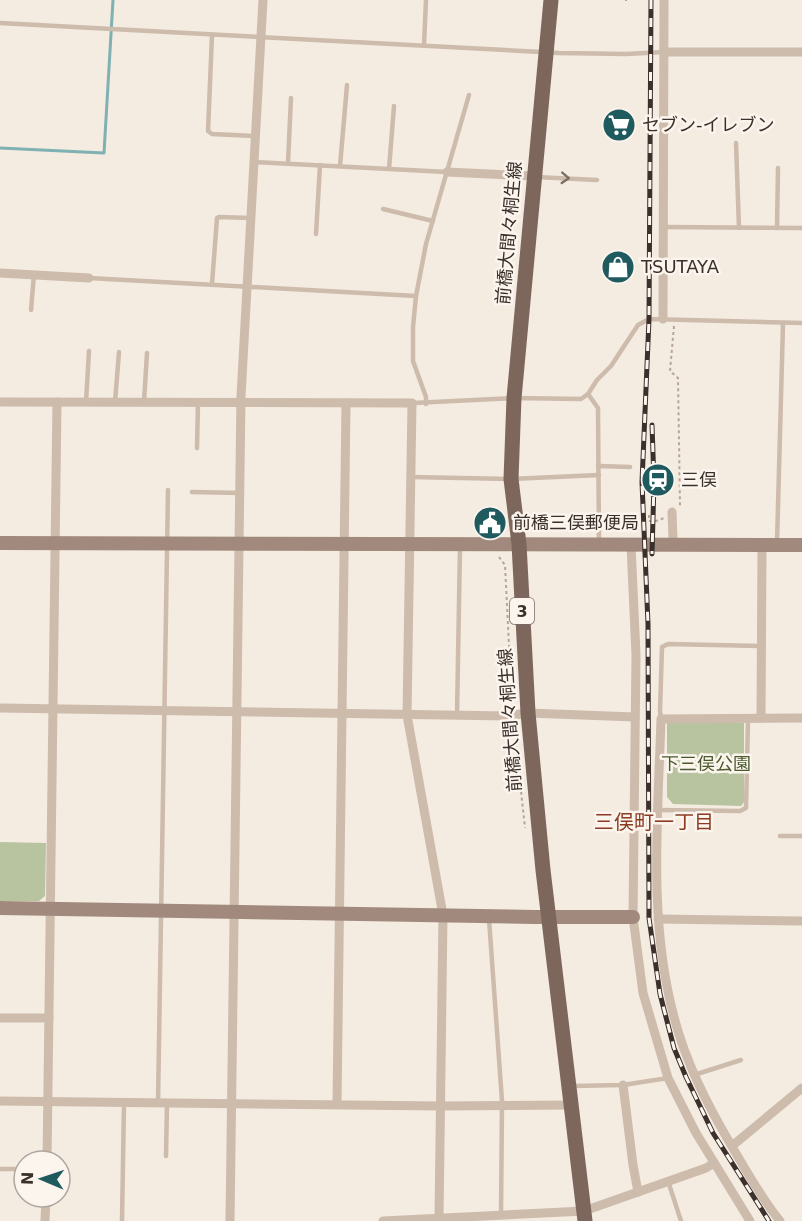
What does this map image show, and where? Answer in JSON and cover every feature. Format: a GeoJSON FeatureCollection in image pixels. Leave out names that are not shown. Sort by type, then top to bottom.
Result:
{"type":"FeatureCollection","features":[{"type":"Feature","properties":{"kind":"main road","name":"前橋大間々桐生線"},"geometry":{"type":"LineString","coordinates":[[551,0],[514,398],[511,479],[519,544],[528,713],[549,917],[585,1216]]}},
{"type":"Feature","properties":{"kind":"street"},"geometry":{"type":"LineString","coordinates":[[230,1221],[242,402],[263,0]]}},
{"type":"Feature","properties":{"kind":"street"},"geometry":{"type":"LineString","coordinates":[[663,320],[664,0]]}},
{"type":"Feature","properties":{"kind":"street"},"geometry":{"type":"LineString","coordinates":[[664,52],[802,52]]}},
{"type":"Feature","properties":{"kind":"street"},"geometry":{"type":"LineString","coordinates":[[447,172],[534,176]]}},
{"type":"Feature","properties":{"kind":"street"},"geometry":{"type":"LineString","coordinates":[[0,273],[89,278]]}},
{"type":"Feature","properties":{"kind":"street"},"geometry":{"type":"LineString","coordinates":[[0,402],[412,403],[407,715],[443,915],[439,1218]]}},
{"type":"Feature","properties":{"kind":"street"},"geometry":{"type":"LineString","coordinates":[[47,1149],[57,402]]}},
{"type":"Feature","properties":{"kind":"street"},"geometry":{"type":"LineString","coordinates":[[337,1104],[346,403]]}},
{"type":"Feature","properties":{"kind":"street"},"geometry":{"type":"LineString","coordinates":[[672,515],[673,539]]}},
{"type":"Feature","properties":{"kind":"street"},"geometry":{"type":"LineString","coordinates":[[0,543],[802,545]]}},
{"type":"Feature","properties":{"kind":"street"},"geometry":{"type":"LineString","coordinates":[[631,545],[636,655],[633,917],[643,993],[668,1078],[714,1163],[750,1221]]}},
{"type":"Feature","properties":{"kind":"street"},"geometry":{"type":"LineString","coordinates":[[761,718],[762,546]]}},
{"type":"Feature","properties":{"kind":"street"},"geometry":{"type":"LineString","coordinates":[[0,708],[407,715],[513,716],[528,713],[635,717]]}},
{"type":"Feature","properties":{"kind":"street"},"geometry":{"type":"LineString","coordinates":[[780,1221],[732,1146],[694,1075],[670,1001],[658,919],[661,718],[748,720],[802,718]]}},
{"type":"Feature","properties":{"kind":"street"},"geometry":{"type":"LineString","coordinates":[[0,908],[633,917]]}},
{"type":"Feature","properties":{"kind":"street"},"geometry":{"type":"LineString","coordinates":[[658,919],[802,921]]}},
{"type":"Feature","properties":{"kind":"street"},"geometry":{"type":"LineString","coordinates":[[0,1018],[49,1018]]}},
{"type":"Feature","properties":{"kind":"street"},"geometry":{"type":"LineString","coordinates":[[623,1085],[638,1192]]}},
{"type":"Feature","properties":{"kind":"street"},"geometry":{"type":"LineString","coordinates":[[732,1146],[802,1088]]}},
{"type":"Feature","properties":{"kind":"street"},"geometry":{"type":"LineString","coordinates":[[0,1101],[440,1106],[572,1105]]}},
{"type":"Feature","properties":{"kind":"street"},"geometry":{"type":"LineString","coordinates":[[383,1221],[501,1215],[585,1216],[638,1192],[714,1163]]}},
{"type":"Feature","properties":{"kind":"lane"},"geometry":{"type":"LineString","coordinates":[[424,45],[426,0]]}},
{"type":"Feature","properties":{"kind":"lane"},"geometry":{"type":"LineString","coordinates":[[0,23],[606,54],[664,52]]}},
{"type":"Feature","properties":{"kind":"lane"},"geometry":{"type":"LineString","coordinates":[[212,35],[208,132],[255,136]]}},
{"type":"Feature","properties":{"kind":"lane"},"geometry":{"type":"LineString","coordinates":[[340,166],[347,85]]}},
{"type":"Feature","properties":{"kind":"lane"},"geometry":{"type":"LineString","coordinates":[[426,404],[413,353],[416,296],[433,221],[469,95]]}},
{"type":"Feature","properties":{"kind":"lane"},"geometry":{"type":"LineString","coordinates":[[288,163],[291,98]]}},
{"type":"Feature","properties":{"kind":"lane"},"geometry":{"type":"LineString","coordinates":[[388,169],[394,106]]}},
{"type":"Feature","properties":{"kind":"lane"},"geometry":{"type":"LineString","coordinates":[[736,143],[739,228]]}},
{"type":"Feature","properties":{"kind":"lane"},"geometry":{"type":"LineString","coordinates":[[254,162],[447,172]]}},
{"type":"Feature","properties":{"kind":"lane"},"geometry":{"type":"LineString","coordinates":[[316,234],[320,165]]}},
{"type":"Feature","properties":{"kind":"lane"},"geometry":{"type":"LineString","coordinates":[[777,228],[778,168]]}},
{"type":"Feature","properties":{"kind":"lane"},"geometry":{"type":"LineString","coordinates":[[534,176],[597,180]]}},
{"type":"Feature","properties":{"kind":"lane"},"geometry":{"type":"LineString","coordinates":[[383,209],[433,221]]}},
{"type":"Feature","properties":{"kind":"lane"},"geometry":{"type":"LineString","coordinates":[[212,284],[217,218],[251,218]]}},
{"type":"Feature","properties":{"kind":"lane"},"geometry":{"type":"LineString","coordinates":[[664,227],[802,228]]}},
{"type":"Feature","properties":{"kind":"lane"},"geometry":{"type":"LineString","coordinates":[[31,310],[34,274]]}},
{"type":"Feature","properties":{"kind":"lane"},"geometry":{"type":"LineString","coordinates":[[89,278],[416,296]]}},
{"type":"Feature","properties":{"kind":"lane"},"geometry":{"type":"LineString","coordinates":[[412,403],[514,398],[577,400],[588,394],[597,380],[611,366],[638,325],[649,319],[802,323]]}},
{"type":"Feature","properties":{"kind":"lane"},"geometry":{"type":"LineString","coordinates":[[777,545],[783,324]]}},
{"type":"Feature","properties":{"kind":"lane"},"geometry":{"type":"LineString","coordinates":[[86,402],[89,351]]}},
{"type":"Feature","properties":{"kind":"lane"},"geometry":{"type":"LineString","coordinates":[[115,402],[119,352]]}},
{"type":"Feature","properties":{"kind":"lane"},"geometry":{"type":"LineString","coordinates":[[144,402],[147,353]]}},
{"type":"Feature","properties":{"kind":"lane"},"geometry":{"type":"LineString","coordinates":[[588,394],[598,408],[599,545]]}},
{"type":"Feature","properties":{"kind":"lane"},"geometry":{"type":"LineString","coordinates":[[197,448],[198,402]]}},
{"type":"Feature","properties":{"kind":"lane"},"geometry":{"type":"LineString","coordinates":[[598,466],[630,467]]}},
{"type":"Feature","properties":{"kind":"lane"},"geometry":{"type":"LineString","coordinates":[[411,477],[511,479],[598,475]]}},
{"type":"Feature","properties":{"kind":"lane"},"geometry":{"type":"LineString","coordinates":[[166,1156],[162,1103],[161,912],[168,490]]}},
{"type":"Feature","properties":{"kind":"lane"},"geometry":{"type":"LineString","coordinates":[[192,492],[241,493]]}},
{"type":"Feature","properties":{"kind":"lane"},"geometry":{"type":"LineString","coordinates":[[457,715],[460,545]]}},
{"type":"Feature","properties":{"kind":"lane"},"geometry":{"type":"LineString","coordinates":[[661,718],[662,647],[668,644],[761,645]]}},
{"type":"Feature","properties":{"kind":"lane"},"geometry":{"type":"LineString","coordinates":[[658,810],[740,811],[746,808],[748,720]]}},
{"type":"Feature","properties":{"kind":"lane"},"geometry":{"type":"LineString","coordinates":[[780,836],[802,836]]}},
{"type":"Feature","properties":{"kind":"lane"},"geometry":{"type":"LineString","coordinates":[[489,916],[502,1106],[501,1215]]}},
{"type":"Feature","properties":{"kind":"lane"},"geometry":{"type":"LineString","coordinates":[[694,1075],[741,1060]]}},
{"type":"Feature","properties":{"kind":"lane"},"geometry":{"type":"LineString","coordinates":[[570,1086],[623,1085],[668,1078]]}},
{"type":"Feature","properties":{"kind":"lane"},"geometry":{"type":"LineString","coordinates":[[122,1221],[124,1103]]}},
{"type":"Feature","properties":{"kind":"lane"},"geometry":{"type":"LineString","coordinates":[[668,1181],[681,1221]]}},
{"type":"Feature","properties":{"kind":"path"},"geometry":{"type":"LineString","coordinates":[[649,515],[649,521],[672,515],[678,518],[680,513],[678,378],[670,371],[675,320]]}},
{"type":"Feature","properties":{"kind":"green space","name":"下三俣公園"},"geometry":{"type":"Polygon","coordinates":[[[670,721],[744,723],[744,802],[741,806],[673,804],[667,797],[667,723],[670,721]]]}},
{"type":"Feature","properties":{"kind":"green space"},"geometry":{"type":"Polygon","coordinates":[[[0,842],[46,843],[45,896],[39,901],[0,901],[0,842]]]}},
{"type":"Feature","properties":{"kind":"waterway"},"geometry":{"type":"LineString","coordinates":[[0,148],[104,153],[113,0]]}},
{"type":"Feature","properties":{"kind":"railway"},"geometry":{"type":"LineString","coordinates":[[651,0],[649,319],[642,482],[648,624],[649,918],[660,994],[674,1048],[713,1133],[769,1221]]}},
{"type":"Feature","properties":{"kind":"railway"},"geometry":{"type":"LineString","coordinates":[[652,425],[654,482],[652,554]]}},
{"type":"Feature","properties":{"kind":"place","name":"セブン-イレブン"},"geometry":{"type":"Point","coordinates":[619,125]}},
{"type":"Feature","properties":{"kind":"place","name":"TSUTAYA"},"geometry":{"type":"Point","coordinates":[618,267]}},
{"type":"Feature","properties":{"kind":"place","name":"三俣"},"geometry":{"type":"Point","coordinates":[658,480]}},
{"type":"Feature","properties":{"kind":"place","name":"前橋三俣郵便局"},"geometry":{"type":"Point","coordinates":[490,523]}},
{"type":"Feature","properties":{"kind":"district","name":"三俣町一丁目"},"geometry":{"type":"Point","coordinates":[654,822]}}]}
